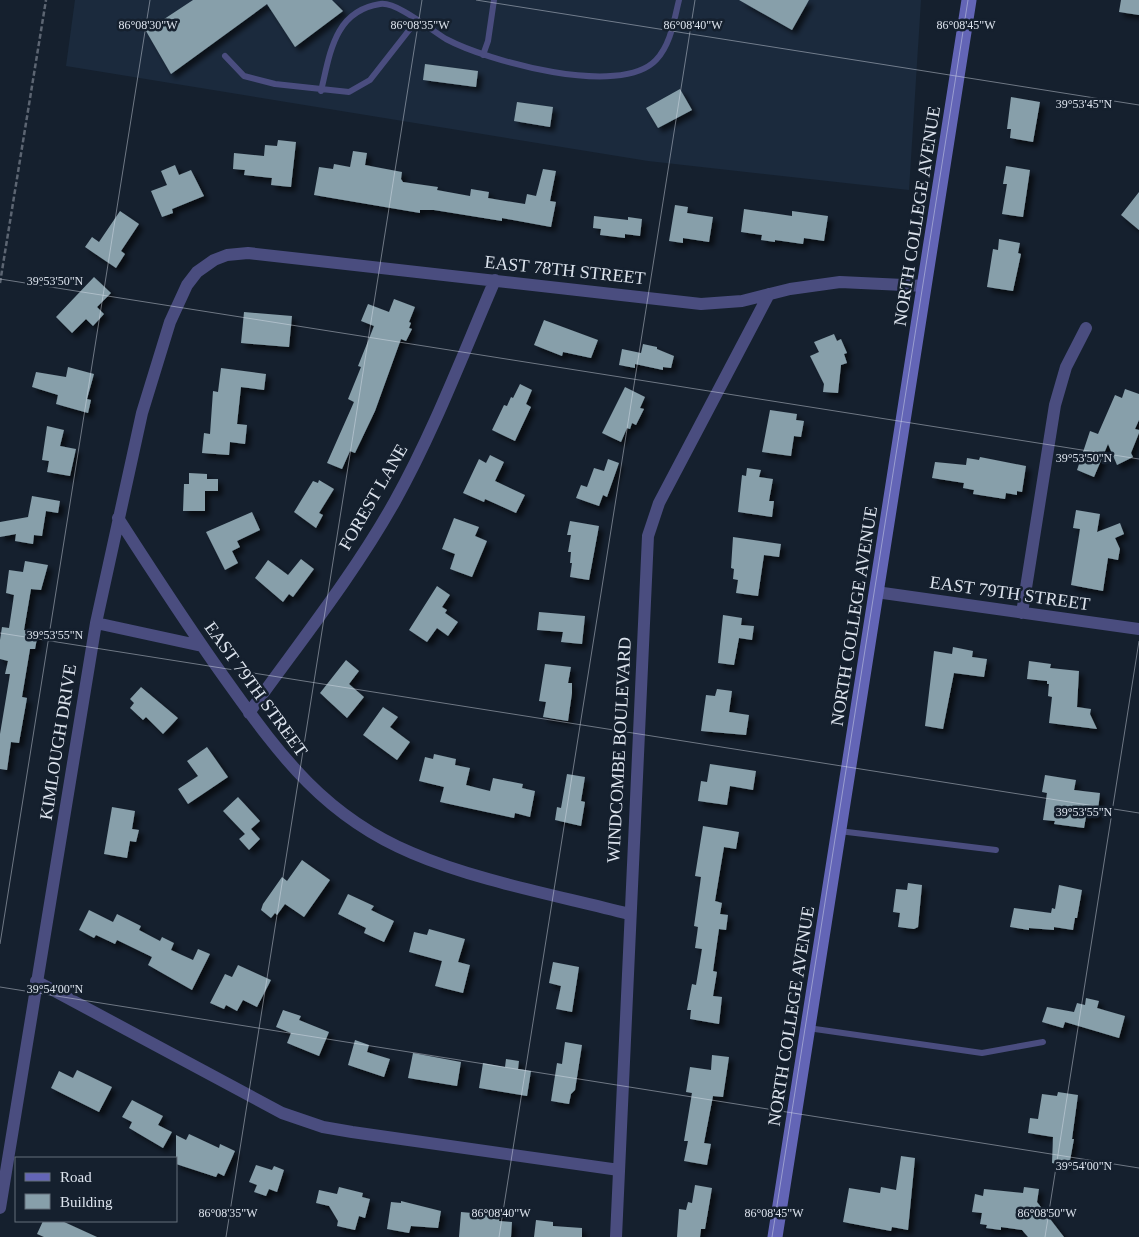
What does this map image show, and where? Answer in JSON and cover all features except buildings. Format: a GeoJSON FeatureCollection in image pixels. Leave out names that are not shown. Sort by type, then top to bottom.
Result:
{"type":"FeatureCollection","features":[{"type":"Feature","properties":{"kind":"main road","name":"NORTH COLLEGE AVENUE"},"geometry":{"type":"LineString","coordinates":[[775,1237],[969,0]]}},
{"type":"Feature","properties":{"kind":"street","name":"EAST 78TH STREET"},"geometry":{"type":"LineString","coordinates":[[204,267],[227,255],[248,252],[702,304],[742,301],[798,288],[840,282],[925,286]]}},
{"type":"Feature","properties":{"kind":"street","name":"KIMLOUGH DRIVE"},"geometry":{"type":"LineString","coordinates":[[0,1208],[96,623],[118,518],[142,413],[159,353],[186,285],[204,267]]}},
{"type":"Feature","properties":{"kind":"street","name":"FOREST LANE"},"geometry":{"type":"LineString","coordinates":[[249,713],[332,598],[394,503],[414,465],[495,280]]}},
{"type":"Feature","properties":{"kind":"street","name":"WINDCOMBE BOULEVARD"},"geometry":{"type":"LineString","coordinates":[[616,1237],[629,914],[648,532],[659,504],[769,294]]}},
{"type":"Feature","properties":{"kind":"street"},"geometry":{"type":"LineString","coordinates":[[1022,613],[1055,404],[1066,367],[1086,328]]}},
{"type":"Feature","properties":{"kind":"street","name":"EAST 79TH STREET"},"geometry":{"type":"LineString","coordinates":[[118,518],[202,646],[249,713],[297,774],[323,798],[356,823],[386,841],[443,865],[629,914]]}},
{"type":"Feature","properties":{"kind":"street","name":"EAST 79TH STREET"},"geometry":{"type":"LineString","coordinates":[[876,592],[1139,629]]}},
{"type":"Feature","properties":{"kind":"street"},"geometry":{"type":"LineString","coordinates":[[96,623],[202,646]]}},
{"type":"Feature","properties":{"kind":"street"},"geometry":{"type":"LineString","coordinates":[[36,981],[282,1113],[316,1125],[352,1132],[619,1170]]}},
{"type":"Feature","properties":{"kind":"lane"},"geometry":{"type":"LineString","coordinates":[[483,55],[488,41],[494,0]]}},
{"type":"Feature","properties":{"kind":"lane"},"geometry":{"type":"LineString","coordinates":[[321,91],[334,38],[362,9],[382,3],[399,9],[447,39],[483,55],[530,68],[591,76],[630,75],[656,60],[669,38],[679,0]]}},
{"type":"Feature","properties":{"kind":"lane"},"geometry":{"type":"LineString","coordinates":[[225,56],[244,76],[275,84],[321,91],[349,92],[370,80],[417,20]]}},
{"type":"Feature","properties":{"kind":"lane"},"geometry":{"type":"LineString","coordinates":[[839,831],[996,850]]}},
{"type":"Feature","properties":{"kind":"lane"},"geometry":{"type":"LineString","coordinates":[[808,1028],[982,1053],[1044,1042]]}},
{"type":"Feature","properties":{"kind":"path"},"geometry":{"type":"LineString","coordinates":[[0,283],[46,0]]}},
{"type":"Feature","properties":{"kind":"shaded area"},"geometry":{"type":"Polygon","coordinates":[[[75,0],[921,0],[909,190],[648,161],[66,66],[75,0]]]}}]}
